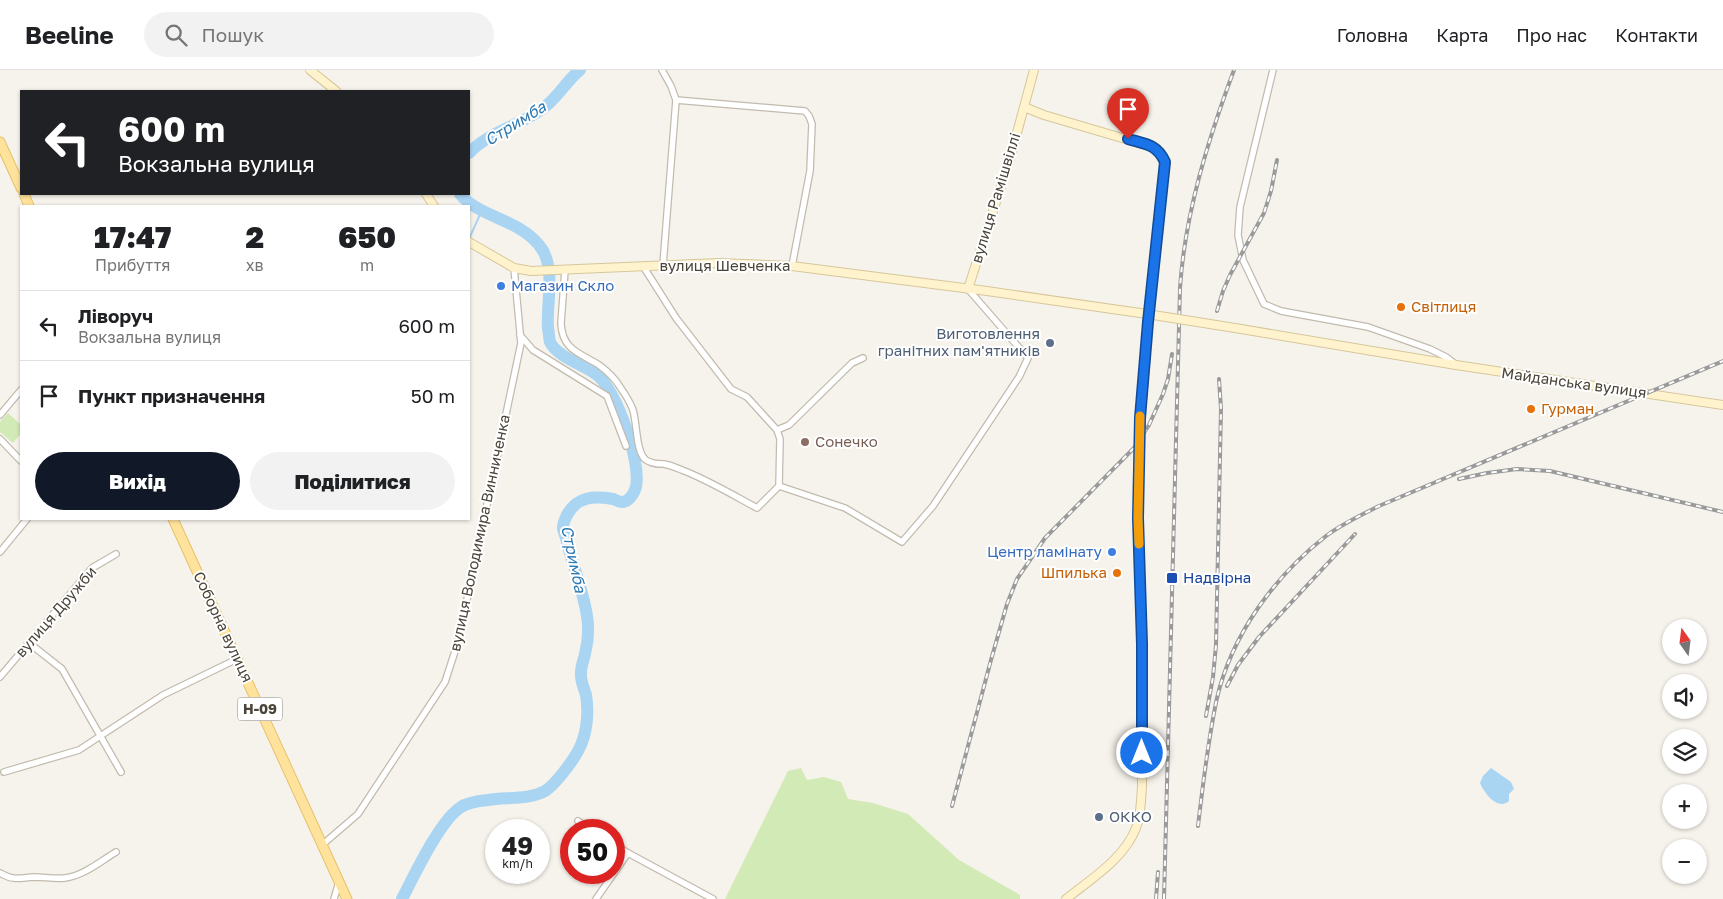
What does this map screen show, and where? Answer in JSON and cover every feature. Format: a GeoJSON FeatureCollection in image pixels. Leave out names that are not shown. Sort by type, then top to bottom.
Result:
{"type":"FeatureCollection","features":[{"type":"Feature","properties":{"kind":"main road"},"geometry":{"type":"LineString","coordinates":[[0,142],[20,186]]}},
{"type":"Feature","properties":{"kind":"main road","name":"Соборна вулиця"},"geometry":{"type":"LineString","coordinates":[[173,520],[347,899]]}},
{"type":"Feature","properties":{"kind":"street"},"geometry":{"type":"LineString","coordinates":[[310,70],[335,90]]}},
{"type":"Feature","properties":{"kind":"street"},"geometry":{"type":"LineString","coordinates":[[662,70],[676,100],[663,265]]}},
{"type":"Feature","properties":{"kind":"street","name":"вулиця Рамішвіллі"},"geometry":{"type":"LineString","coordinates":[[968,288],[1011,155],[1034,70]]}},
{"type":"Feature","properties":{"kind":"street"},"geometry":{"type":"LineString","coordinates":[[1273,70],[1240,207],[1238,235],[1243,260],[1264,304],[1281,311],[1377,330],[1430,348],[1456,365]]}},
{"type":"Feature","properties":{"kind":"street"},"geometry":{"type":"LineString","coordinates":[[676,100],[805,111],[810,116],[812,124],[810,171],[792,266]]}},
{"type":"Feature","properties":{"kind":"street"},"geometry":{"type":"LineString","coordinates":[[1024,107],[1044,115],[1156,148],[1165,162],[1148,322],[1140,433],[1138,518],[1142,644],[1142,786],[1140,810],[1137,827],[1130,841],[1118,856],[1066,899]]}},
{"type":"Feature","properties":{"kind":"street","name":"вулиця Шевченка"},"geometry":{"type":"LineString","coordinates":[[471,244],[514,268],[531,271],[663,265],[792,266],[968,288],[1426,359]]}},
{"type":"Feature","properties":{"kind":"street"},"geometry":{"type":"LineString","coordinates":[[562,271],[561,330],[564,338],[574,352],[610,374],[626,394],[633,410],[641,455],[646,460],[657,464],[666,464],[684,470],[757,508],[779,486],[780,439],[777,430],[747,398],[731,390],[676,318],[643,266]]}},
{"type":"Feature","properties":{"kind":"street","name":"вулиця Володимира Винниченка"},"geometry":{"type":"LineString","coordinates":[[322,845],[358,814],[445,682],[458,642],[520,343],[514,268]]}},
{"type":"Feature","properties":{"kind":"street"},"geometry":{"type":"LineString","coordinates":[[779,486],[846,508],[902,542],[933,506],[1019,377],[1028,358],[968,288]]}},
{"type":"Feature","properties":{"kind":"street"},"geometry":{"type":"LineString","coordinates":[[520,335],[533,350],[607,396],[626,446]]}},
{"type":"Feature","properties":{"kind":"street"},"geometry":{"type":"LineString","coordinates":[[777,430],[789,425],[852,363],[863,358]]}},
{"type":"Feature","properties":{"kind":"street","name":"Майданська вулиця"},"geometry":{"type":"LineString","coordinates":[[1426,359],[1723,405]]}},
{"type":"Feature","properties":{"kind":"street"},"geometry":{"type":"LineString","coordinates":[[0,415],[20,391]]}},
{"type":"Feature","properties":{"kind":"street"},"geometry":{"type":"LineString","coordinates":[[0,439],[20,460]]}},
{"type":"Feature","properties":{"kind":"street"},"geometry":{"type":"LineString","coordinates":[[0,552],[26,520]]}},
{"type":"Feature","properties":{"kind":"street","name":"вулиця Дружби"},"geometry":{"type":"LineString","coordinates":[[0,677],[92,568],[116,554]]}},
{"type":"Feature","properties":{"kind":"street"},"geometry":{"type":"LineString","coordinates":[[29,642],[62,669],[121,772]]}},
{"type":"Feature","properties":{"kind":"street"},"geometry":{"type":"LineString","coordinates":[[4,772],[79,750],[163,695],[237,659]]}},
{"type":"Feature","properties":{"kind":"street"},"geometry":{"type":"LineString","coordinates":[[625,851],[713,899]]}},
{"type":"Feature","properties":{"kind":"street"},"geometry":{"type":"LineString","coordinates":[[0,873],[12,879],[34,877],[66,878],[75,876],[116,852]]}},
{"type":"Feature","properties":{"kind":"street"},"geometry":{"type":"LineString","coordinates":[[596,899],[628,853]]}},
{"type":"Feature","properties":{"kind":"street"},"geometry":{"type":"LineString","coordinates":[[334,899],[339,882]]}},
{"type":"Feature","properties":{"kind":"green space"},"geometry":{"type":"Polygon","coordinates":[[[8,413],[20,424],[20,434],[13,443],[0,432],[0,422],[8,413]]]}},
{"type":"Feature","properties":{"kind":"green space"},"geometry":{"type":"Polygon","coordinates":[[[801,768],[807,780],[824,777],[841,782],[848,799],[873,803],[908,814],[959,860],[1020,895],[1020,899],[725,899],[788,771],[801,768]]]}},
{"type":"Feature","properties":{"kind":"water"},"geometry":{"type":"Polygon","coordinates":[[[1491,768],[1511,782],[1514,789],[1509,794],[1509,801],[1505,804],[1500,804],[1492,799],[1480,783],[1483,776],[1491,768]]]}},
{"type":"Feature","properties":{"kind":"waterway","name":"Стримба"},"geometry":{"type":"LineString","coordinates":[[470,152],[495,134],[542,109],[580,70]]}},
{"type":"Feature","properties":{"kind":"waterway","name":"Стримба"},"geometry":{"type":"LineString","coordinates":[[402,899],[436,836],[461,807],[478,801],[539,794],[554,784],[578,751],[585,731],[587,716],[586,695],[581,667],[587,645],[588,625],[583,597],[563,530],[563,524],[571,509],[581,501],[593,498],[626,501],[634,492],[637,479],[632,447],[620,411],[604,383],[592,371],[559,352],[550,342],[548,328],[550,285],[548,263],[539,245],[520,229],[477,208],[461,195]]}},
{"type":"Feature","properties":{"kind":"waterway"},"geometry":{"type":"LineString","coordinates":[[470,237],[482,210]]}},
{"type":"Feature","properties":{"kind":"railway"},"geometry":{"type":"LineString","coordinates":[[1164,899],[1180,288],[1192,205],[1215,123],[1234,70]]}},
{"type":"Feature","properties":{"kind":"railway"},"geometry":{"type":"LineString","coordinates":[[1217,311],[1230,275],[1264,213],[1271,191],[1277,160]]}},
{"type":"Feature","properties":{"kind":"railway"},"geometry":{"type":"LineString","coordinates":[[952,806],[1007,604],[1017,579],[1045,538],[1134,448],[1149,425],[1163,394],[1168,379],[1172,354]]}},
{"type":"Feature","properties":{"kind":"railway"},"geometry":{"type":"LineString","coordinates":[[1198,826],[1217,698],[1233,651],[1258,608],[1273,588],[1307,552],[1338,528],[1379,506],[1723,361]]}},
{"type":"Feature","properties":{"kind":"railway"},"geometry":{"type":"LineString","coordinates":[[1206,716],[1216,645],[1221,409],[1219,379]]}},
{"type":"Feature","properties":{"kind":"railway"},"geometry":{"type":"LineString","coordinates":[[1459,479],[1517,469],[1550,471],[1723,512]]}},
{"type":"Feature","properties":{"kind":"railway"},"geometry":{"type":"LineString","coordinates":[[1227,686],[1238,665],[1259,637],[1355,534]]}},
{"type":"Feature","properties":{"kind":"railway"},"geometry":{"type":"LineString","coordinates":[[1156,899],[1158,872]]}},
{"type":"Feature","properties":{"kind":"slow traffic"},"geometry":{"type":"LineString","coordinates":[[1139,544],[1140,416]]}},
{"type":"Feature","properties":{"kind":"place","name":"Магазин Скло"},"geometry":{"type":"Point","coordinates":[501,286]}},
{"type":"Feature","properties":{"kind":"place","name":"Світлиця"},"geometry":{"type":"Point","coordinates":[1401,307]}},
{"type":"Feature","properties":{"kind":"place","name":"Виготовлення гранітних пам'ятників"},"geometry":{"type":"Point","coordinates":[1050,343]}},
{"type":"Feature","properties":{"kind":"place","name":"Гурман"},"geometry":{"type":"Point","coordinates":[1531,409]}},
{"type":"Feature","properties":{"kind":"place","name":"Сонечко"},"geometry":{"type":"Point","coordinates":[805,442]}},
{"type":"Feature","properties":{"kind":"place","name":"Центр ламінату"},"geometry":{"type":"Point","coordinates":[1112,552]}},
{"type":"Feature","properties":{"kind":"place","name":"Шпилька"},"geometry":{"type":"Point","coordinates":[1117,573]}},
{"type":"Feature","properties":{"kind":"place","name":"Надвірна"},"geometry":{"type":"Point","coordinates":[1172,578]}},
{"type":"Feature","properties":{"kind":"place","name":"ОККО"},"geometry":{"type":"Point","coordinates":[1099,817]}},
{"type":"Feature","properties":{"kind":"route"},"geometry":{"type":"LineString","coordinates":[[1128,139],[1156,148],[1165,162],[1140,418],[1138,518],[1142,644],[1142,753]]}}]}
